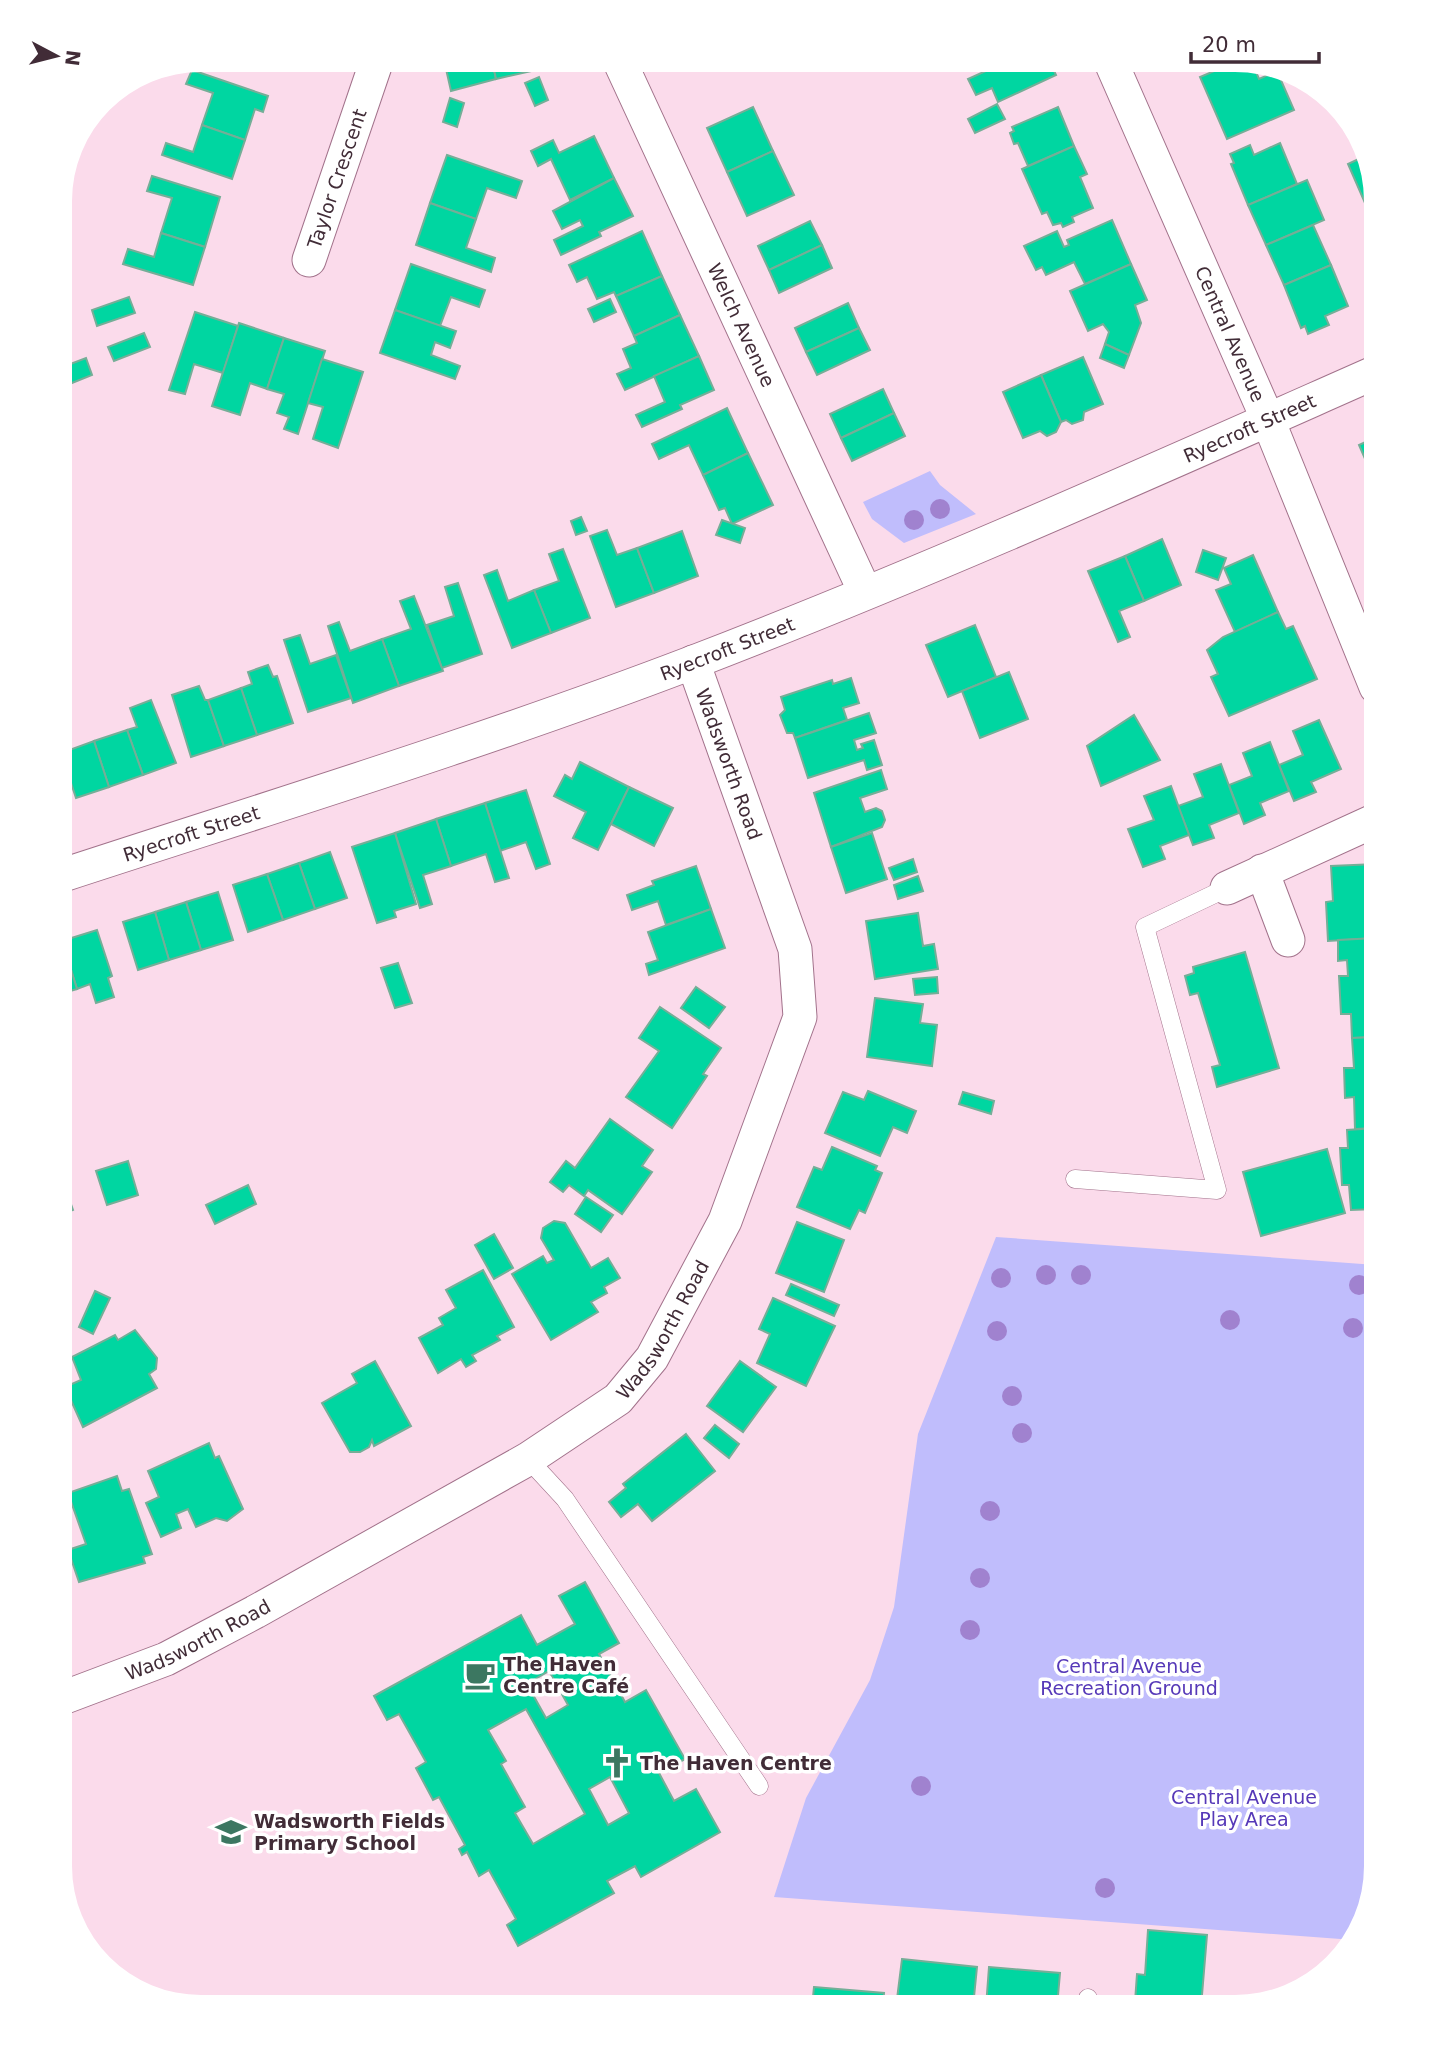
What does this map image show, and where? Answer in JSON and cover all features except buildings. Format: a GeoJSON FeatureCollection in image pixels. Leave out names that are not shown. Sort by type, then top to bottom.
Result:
{"type":"FeatureCollection","features":[{"type":"Feature","properties":{"kind":"street","name":"Taylor Crescent"},"geometry":{"type":"LineString","coordinates":[[309,260],[373,72]]}},
{"type":"Feature","properties":{"kind":"street","name":"Welch Avenue"},"geometry":{"type":"LineString","coordinates":[[625,72],[866,592]]}},
{"type":"Feature","properties":{"kind":"street","name":"Central Avenue"},"geometry":{"type":"LineString","coordinates":[[1115,72],[1268,420],[1364,655]]}},
{"type":"Feature","properties":{"kind":"street","name":"Ryecroft Street"},"geometry":{"type":"LineString","coordinates":[[72,872],[571,707],[693,662],[866,592],[1364,378]]}},
{"type":"Feature","properties":{"kind":"street","name":"Wadsworth Road"},"geometry":{"type":"LineString","coordinates":[[72,1694],[166,1659],[528,1459],[618,1398],[652,1358],[725,1221],[800,1017],[795,949],[693,662]]}},
{"type":"Feature","properties":{"kind":"street"},"geometry":{"type":"LineString","coordinates":[[1227,888],[1364,826]]}},
{"type":"Feature","properties":{"kind":"street"},"geometry":{"type":"LineString","coordinates":[[1262,871],[1288,940]]}},
{"type":"Feature","properties":{"kind":"lane"},"geometry":{"type":"LineString","coordinates":[[1075,1179],[1217,1190],[1145,927],[1227,888]]}},
{"type":"Feature","properties":{"kind":"lane"},"geometry":{"type":"LineString","coordinates":[[528,1459],[565,1499],[759,1786]]}},
{"type":"Feature","properties":{"kind":"green space"},"geometry":{"type":"Polygon","coordinates":[[[930,471],[940,485],[976,514],[904,543],[872,519],[863,502],[930,471]]]}},
{"type":"Feature","properties":{"kind":"green space","name":"Central Avenue Recreation Ground"},"geometry":{"type":"Polygon","coordinates":[[[996,1237],[1364,1264],[1364,1866],[1360,1899],[1342,1939],[774,1897],[806,1798],[870,1680],[894,1607],[918,1434],[996,1237]]]}},
{"type":"Feature","properties":{"kind":"place","name":"The Haven Centre Café"},"geometry":{"type":"Point","coordinates":[480,1675]}},
{"type":"Feature","properties":{"kind":"place","name":"The Haven Centre"},"geometry":{"type":"Point","coordinates":[617,1763]}},
{"type":"Feature","properties":{"kind":"place","name":"Wadsworth Fields Primary School"},"geometry":{"type":"Point","coordinates":[231,1832]}},
{"type":"Feature","properties":{"kind":"park label","name":"Central Avenue Play Area"},"geometry":{"type":"Point","coordinates":[1244,1808]}}]}
